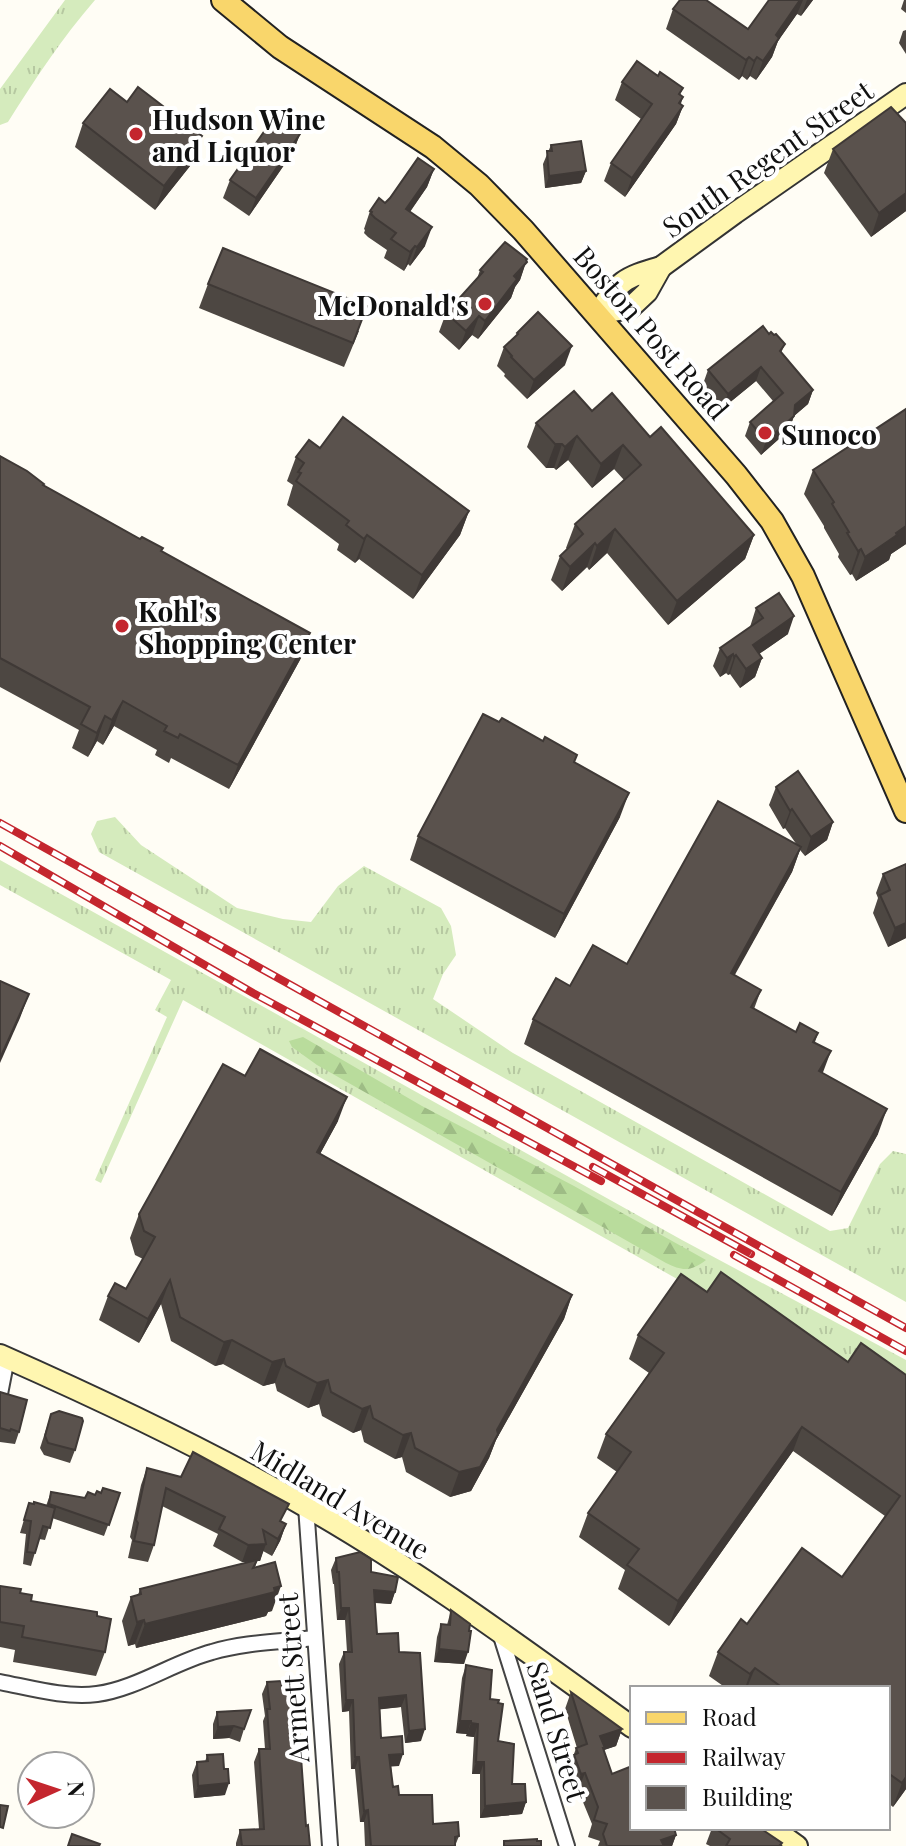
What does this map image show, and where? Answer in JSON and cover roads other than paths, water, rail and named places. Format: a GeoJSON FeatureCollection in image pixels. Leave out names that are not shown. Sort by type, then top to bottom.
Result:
{"type":"FeatureCollection","features":[{"type":"Feature","properties":{"kind":"main road","name":"Boston Post Road"},"geometry":{"type":"LineString","coordinates":[[223,0],[280,47],[407,129],[467,176],[523,230],[746,486],[788,546],[817,604],[906,811]]}},
{"type":"Feature","properties":{"kind":"street","name":"South Regent Street"},"geometry":{"type":"LineString","coordinates":[[597,314],[630,308],[647,292],[661,267],[906,94]]}},
{"type":"Feature","properties":{"kind":"street"},"geometry":{"type":"LineString","coordinates":[[0,1394],[3,1357]]}},
{"type":"Feature","properties":{"kind":"street","name":"Midland Avenue"},"geometry":{"type":"LineString","coordinates":[[3,1357],[201,1449],[306,1506],[500,1631],[630,1726]]}},
{"type":"Feature","properties":{"kind":"street","name":"Armett Street"},"geometry":{"type":"LineString","coordinates":[[306,1506],[330,1846]]}},
{"type":"Feature","properties":{"kind":"street","name":"Sand Street"},"geometry":{"type":"LineString","coordinates":[[500,1631],[567,1846]]}},
{"type":"Feature","properties":{"kind":"street"},"geometry":{"type":"LineString","coordinates":[[0,1682],[79,1695],[98,1694],[119,1689],[210,1652],[315,1638]]}},
{"type":"Feature","properties":{"kind":"street"},"geometry":{"type":"LineString","coordinates":[[775,1830],[797,1846]]}},
{"type":"Feature","properties":{"kind":"railway"},"geometry":{"type":"LineString","coordinates":[[0,823],[906,1328]]}},
{"type":"Feature","properties":{"kind":"railway"},"geometry":{"type":"LineString","coordinates":[[0,846],[253,993],[601,1181]]}},
{"type":"Feature","properties":{"kind":"railway"},"geometry":{"type":"LineString","coordinates":[[593,1167],[751,1254]]}},
{"type":"Feature","properties":{"kind":"railway"},"geometry":{"type":"LineString","coordinates":[[734,1255],[906,1351]]}},
{"type":"Feature","properties":{"kind":"place","name":"Hudson Wine and Liquor"},"geometry":{"type":"Point","coordinates":[136,134]}},
{"type":"Feature","properties":{"kind":"place","name":"McDonald's"},"geometry":{"type":"Point","coordinates":[485,304]}},
{"type":"Feature","properties":{"kind":"place","name":"Sunoco"},"geometry":{"type":"Point","coordinates":[765,433]}},
{"type":"Feature","properties":{"kind":"place","name":"Kohl's Shopping Center"},"geometry":{"type":"Point","coordinates":[122,626]}}]}
